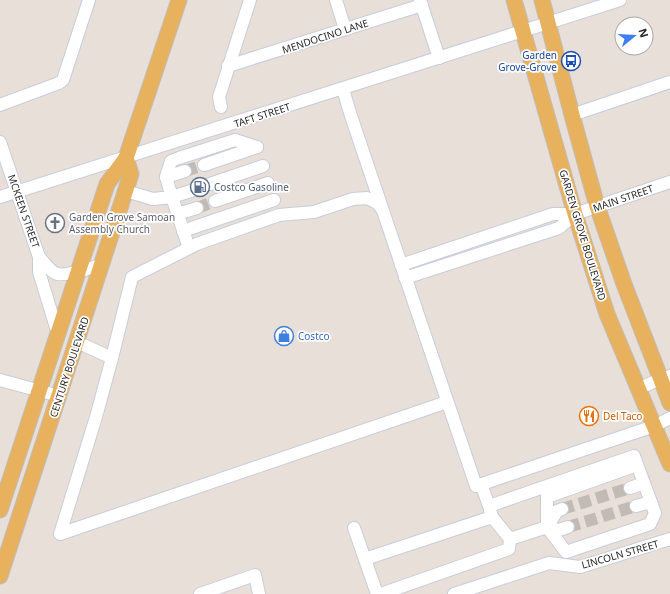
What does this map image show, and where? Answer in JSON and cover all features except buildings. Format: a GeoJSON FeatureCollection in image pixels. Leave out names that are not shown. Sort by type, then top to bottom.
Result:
{"type":"FeatureCollection","features":[{"type":"Feature","properties":{"kind":"main road","name":"CENTURY BOULEVARD"},"geometry":{"type":"LineString","coordinates":[[0,510],[107,184],[126,158],[179,0]]}},
{"type":"Feature","properties":{"kind":"main road","name":"GARDEN GROVE BOULEVARD"},"geometry":{"type":"LineString","coordinates":[[514,0],[575,214],[607,314],[670,464]]}},
{"type":"Feature","properties":{"kind":"main road"},"geometry":{"type":"LineString","coordinates":[[542,0],[572,115],[598,206],[624,284],[665,377],[670,403]]}},
{"type":"Feature","properties":{"kind":"main road","name":"CENTURY BOULEVARD"},"geometry":{"type":"LineString","coordinates":[[0,576],[126,191],[131,174],[126,158]]}},
{"type":"Feature","properties":{"kind":"street"},"geometry":{"type":"LineString","coordinates":[[0,104],[59,83],[63,80],[89,0]]}},
{"type":"Feature","properties":{"kind":"street"},"geometry":{"type":"LineString","coordinates":[[221,107],[219,98],[250,0]]}},
{"type":"Feature","properties":{"kind":"street"},"geometry":{"type":"LineString","coordinates":[[336,0],[346,29]]}},
{"type":"Feature","properties":{"kind":"street","name":"TAFT STREET"},"geometry":{"type":"LineString","coordinates":[[0,198],[620,0]]}},
{"type":"Feature","properties":{"kind":"street"},"geometry":{"type":"LineString","coordinates":[[421,2],[439,58]]}},
{"type":"Feature","properties":{"kind":"street","name":"MENDOCINO LANE"},"geometry":{"type":"LineString","coordinates":[[228,66],[346,29],[421,2]]}},
{"type":"Feature","properties":{"kind":"street"},"geometry":{"type":"LineString","coordinates":[[572,115],[670,82]]}},
{"type":"Feature","properties":{"kind":"street"},"geometry":{"type":"LineString","coordinates":[[343,89],[382,210],[476,486],[654,426],[670,418]]}},
{"type":"Feature","properties":{"kind":"street"},"geometry":{"type":"LineString","coordinates":[[189,248],[166,177],[172,161],[235,140],[257,147],[204,165]]}},
{"type":"Feature","properties":{"kind":"street","name":"MCKEEN STREET"},"geometry":{"type":"LineString","coordinates":[[0,142],[39,257],[39,272],[58,334]]}},
{"type":"Feature","properties":{"kind":"street"},"geometry":{"type":"LineString","coordinates":[[210,184],[262,166]]}},
{"type":"Feature","properties":{"kind":"street"},"geometry":{"type":"LineString","coordinates":[[166,177],[185,171]]}},
{"type":"Feature","properties":{"kind":"street","name":"MAIN STREET"},"geometry":{"type":"LineString","coordinates":[[575,214],[670,182]]}},
{"type":"Feature","properties":{"kind":"street"},"geometry":{"type":"LineString","coordinates":[[215,201],[268,183]]}},
{"type":"Feature","properties":{"kind":"street"},"geometry":{"type":"LineString","coordinates":[[126,191],[153,199],[172,197],[191,191]]}},
{"type":"Feature","properties":{"kind":"street"},"geometry":{"type":"LineString","coordinates":[[382,210],[377,203],[367,198],[353,199],[314,212],[280,215],[197,244],[132,277],[96,417],[60,534],[447,402]]}},
{"type":"Feature","properties":{"kind":"street"},"geometry":{"type":"LineString","coordinates":[[183,231],[274,200]]}},
{"type":"Feature","properties":{"kind":"street"},"geometry":{"type":"LineString","coordinates":[[177,214],[197,208]]}},
{"type":"Feature","properties":{"kind":"street"},"geometry":{"type":"LineString","coordinates":[[401,265],[553,214],[575,214]]}},
{"type":"Feature","properties":{"kind":"street"},"geometry":{"type":"LineString","coordinates":[[405,278],[559,228],[575,214]]}},
{"type":"Feature","properties":{"kind":"street","name":"MCKEEN STREET"},"geometry":{"type":"LineString","coordinates":[[39,257],[54,273],[58,275],[69,274],[102,265]]}},
{"type":"Feature","properties":{"kind":"street"},"geometry":{"type":"LineString","coordinates":[[76,342],[112,358]]}},
{"type":"Feature","properties":{"kind":"street"},"geometry":{"type":"LineString","coordinates":[[638,389],[665,377]]}},
{"type":"Feature","properties":{"kind":"street"},"geometry":{"type":"LineString","coordinates":[[0,380],[59,396]]}},
{"type":"Feature","properties":{"kind":"street"},"geometry":{"type":"LineString","coordinates":[[365,559],[634,456],[655,513],[650,524],[566,552],[547,527],[547,497],[637,465]]}},
{"type":"Feature","properties":{"kind":"street"},"geometry":{"type":"LineString","coordinates":[[381,594],[509,549],[510,538],[490,511],[481,484]]}},
{"type":"Feature","properties":{"kind":"street"},"geometry":{"type":"LineString","coordinates":[[630,488],[644,484]]}},
{"type":"Feature","properties":{"kind":"street"},"geometry":{"type":"LineString","coordinates":[[636,506],[651,502]]}},
{"type":"Feature","properties":{"kind":"street"},"geometry":{"type":"LineString","coordinates":[[547,527],[558,511],[562,510]]}},
{"type":"Feature","properties":{"kind":"street"},"geometry":{"type":"LineString","coordinates":[[510,538],[547,527],[559,530],[568,528]]}},
{"type":"Feature","properties":{"kind":"street"},"geometry":{"type":"LineString","coordinates":[[354,528],[377,594]]}},
{"type":"Feature","properties":{"kind":"street","name":"LINCOLN STREET"},"geometry":{"type":"LineString","coordinates":[[454,594],[550,563],[580,567],[670,539]]}},
{"type":"Feature","properties":{"kind":"street"},"geometry":{"type":"LineString","coordinates":[[200,594],[255,575],[259,594]]}},
{"type":"Feature","properties":{"kind":"tunnel"},"geometry":{"type":"LineString","coordinates":[[185,171],[204,165]]}},
{"type":"Feature","properties":{"kind":"tunnel"},"geometry":{"type":"LineString","coordinates":[[191,191],[210,184]]}},
{"type":"Feature","properties":{"kind":"tunnel"},"geometry":{"type":"LineString","coordinates":[[197,208],[215,201]]}},
{"type":"Feature","properties":{"kind":"tunnel"},"geometry":{"type":"LineString","coordinates":[[562,509],[630,488]]}},
{"type":"Feature","properties":{"kind":"tunnel"},"geometry":{"type":"LineString","coordinates":[[568,527],[636,506]]}},
{"type":"Feature","properties":{"kind":"place","name":"Garden Grove-Grove"},"geometry":{"type":"Point","coordinates":[571,61]}},
{"type":"Feature","properties":{"kind":"place","name":"Costco Gasoline"},"geometry":{"type":"Point","coordinates":[200,187]}},
{"type":"Feature","properties":{"kind":"place","name":"Garden Grove Samoan Assembly Church"},"geometry":{"type":"Point","coordinates":[55,223]}},
{"type":"Feature","properties":{"kind":"place","name":"Costco"},"geometry":{"type":"Point","coordinates":[284,336]}},
{"type":"Feature","properties":{"kind":"place","name":"Del Taco"},"geometry":{"type":"Point","coordinates":[589,416]}}]}
